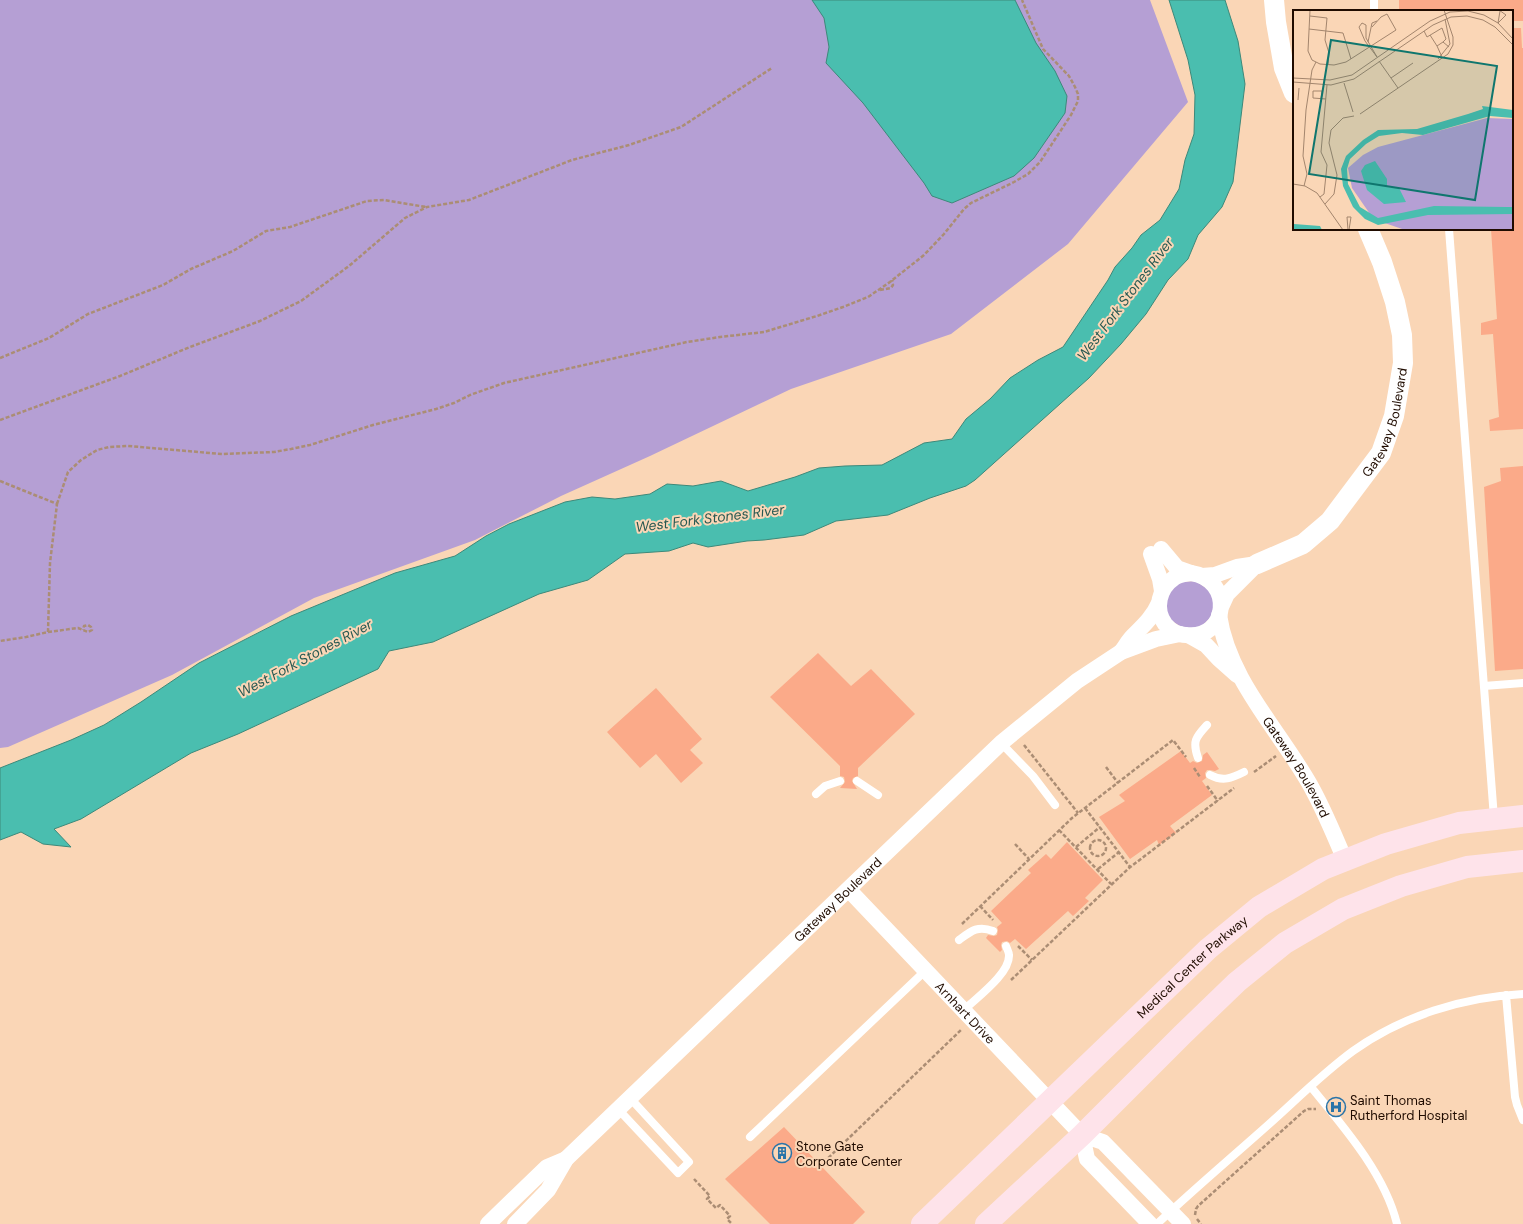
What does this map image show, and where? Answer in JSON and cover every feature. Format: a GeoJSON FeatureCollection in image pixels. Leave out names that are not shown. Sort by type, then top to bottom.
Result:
{"type":"FeatureCollection","features":[{"type":"Feature","properties":{"kind":"main road","name":"Medical Center Parkway"},"geometry":{"type":"LineString","coordinates":[[922,1224],[1208,949],[1259,907],[1323,869],[1386,844],[1459,823],[1523,816]]}},
{"type":"Feature","properties":{"kind":"main road"},"geometry":{"type":"LineString","coordinates":[[986,1224],[1082,1135],[1237,982],[1285,943],[1343,909],[1401,886],[1467,866],[1523,861]]}},
{"type":"Feature","properties":{"kind":"street"},"geometry":{"type":"LineString","coordinates":[[1274,0],[1276,22],[1284,68],[1293,90]]}},
{"type":"Feature","properties":{"kind":"street","name":"Gateway Boulevard"},"geometry":{"type":"LineString","coordinates":[[1256,564],[1303,544],[1330,521],[1381,453],[1394,416],[1403,363],[1402,335],[1395,302],[1382,262],[1368,230]]}},
{"type":"Feature","properties":{"kind":"street"},"geometry":{"type":"LineString","coordinates":[[1156,552],[1177,568],[1208,579],[1218,591],[1222,632],[1240,678],[1206,645],[1170,629],[1164,622],[1160,612],[1160,578],[1156,552]]}},
{"type":"Feature","properties":{"kind":"street"},"geometry":{"type":"LineString","coordinates":[[1121,652],[1156,610],[1166,585],[1174,578],[1180,575],[1215,575],[1237,567],[1256,564]]}},
{"type":"Feature","properties":{"kind":"street"},"geometry":{"type":"LineString","coordinates":[[1121,652],[1156,639],[1208,632],[1218,620],[1227,594],[1256,564]]}},
{"type":"Feature","properties":{"kind":"street","name":"Gateway Boulevard"},"geometry":{"type":"LineString","coordinates":[[515,1224],[548,1190],[566,1159],[1001,743],[1077,681],[1121,652]]}},
{"type":"Feature","properties":{"kind":"street","name":"Gateway Boulevard"},"geometry":{"type":"LineString","coordinates":[[1240,678],[1309,783],[1345,860]]}},
{"type":"Feature","properties":{"kind":"street","name":"Arnhart Drive"},"geometry":{"type":"LineString","coordinates":[[849,890],[1082,1135],[1103,1142],[1183,1224]]}},
{"type":"Feature","properties":{"kind":"street"},"geometry":{"type":"LineString","coordinates":[[1082,1135],[1087,1159],[1150,1224]]}},
{"type":"Feature","properties":{"kind":"street","name":"Gateway Boulevard"},"geometry":{"type":"LineString","coordinates":[[488,1224],[547,1167],[566,1159]]}},
{"type":"Feature","properties":{"kind":"lane"},"geometry":{"type":"LineString","coordinates":[[1449,230],[1494,819]]}},
{"type":"Feature","properties":{"kind":"lane"},"geometry":{"type":"LineString","coordinates":[[1484,686],[1523,683]]}},
{"type":"Feature","properties":{"kind":"lane"},"geometry":{"type":"LineString","coordinates":[[1198,758],[1195,748],[1197,736],[1207,725]]}},
{"type":"Feature","properties":{"kind":"lane"},"geometry":{"type":"LineString","coordinates":[[1001,743],[1033,776],[1055,805]]}},
{"type":"Feature","properties":{"kind":"lane"},"geometry":{"type":"LineString","coordinates":[[1210,775],[1217,779],[1231,779],[1246,774]]}},
{"type":"Feature","properties":{"kind":"lane"},"geometry":{"type":"LineString","coordinates":[[816,794],[825,786],[840,781]]}},
{"type":"Feature","properties":{"kind":"lane"},"geometry":{"type":"LineString","coordinates":[[857,781],[878,794]]}},
{"type":"Feature","properties":{"kind":"lane"},"geometry":{"type":"LineString","coordinates":[[959,940],[973,930],[984,928],[993,931]]}},
{"type":"Feature","properties":{"kind":"lane"},"geometry":{"type":"LineString","coordinates":[[963,1011],[996,980],[1006,967],[1009,956],[1006,946]]}},
{"type":"Feature","properties":{"kind":"lane"},"geometry":{"type":"LineString","coordinates":[[750,1137],[925,971]]}},
{"type":"Feature","properties":{"kind":"lane"},"geometry":{"type":"LineString","coordinates":[[1157,1224],[1330,1069],[1353,1051],[1389,1030],[1416,1017],[1444,1007],[1506,995],[1523,994]]}},
{"type":"Feature","properties":{"kind":"lane"},"geometry":{"type":"LineString","coordinates":[[1506,995],[1515,1097],[1523,1120]]}},
{"type":"Feature","properties":{"kind":"lane"},"geometry":{"type":"LineString","coordinates":[[1311,1087],[1337,1118],[1368,1161],[1385,1192],[1398,1224]]}},
{"type":"Feature","properties":{"kind":"lane"},"geometry":{"type":"LineString","coordinates":[[618,1109],[678,1172],[689,1162],[630,1098]]}},
{"type":"Feature","properties":{"kind":"path"},"geometry":{"type":"LineString","coordinates":[[48,632],[50,563],[57,504],[68,472],[81,460],[97,450],[109,447],[128,446],[222,454],[268,452],[291,449],[448,405],[504,383],[687,342],[720,336],[764,332],[844,308],[868,297],[892,280],[933,246],[964,209],[971,203],[1028,174],[1040,162],[1078,101],[1078,94],[1069,76],[1043,49],[1022,0]]}},
{"type":"Feature","properties":{"kind":"path"},"geometry":{"type":"LineString","coordinates":[[0,420],[120,376],[190,347],[260,321],[301,301],[349,266],[405,218],[427,207],[469,200],[572,160],[629,145],[681,127],[772,68]]}},
{"type":"Feature","properties":{"kind":"path"},"geometry":{"type":"LineString","coordinates":[[0,358],[49,338],[88,314],[163,285],[191,269],[233,251],[266,231],[290,227],[367,201],[384,200],[427,207]]}},
{"type":"Feature","properties":{"kind":"path"},"geometry":{"type":"LineString","coordinates":[[878,290],[891,288],[894,285],[892,280]]}},
{"type":"Feature","properties":{"kind":"path"},"geometry":{"type":"LineString","coordinates":[[0,481],[57,504]]}},
{"type":"Feature","properties":{"kind":"path"},"geometry":{"type":"LineString","coordinates":[[0,640],[26,637],[71,628],[83,630]]}},
{"type":"Feature","properties":{"kind":"path"},"geometry":{"type":"LineString","coordinates":[[962,924],[1078,813],[1173,740],[1187,758]]}},
{"type":"Feature","properties":{"kind":"path"},"geometry":{"type":"LineString","coordinates":[[1024,745],[1078,813]]}},
{"type":"Feature","properties":{"kind":"path"},"geometry":{"type":"LineString","coordinates":[[1246,774],[1276,756]]}},
{"type":"Feature","properties":{"kind":"path"},"geometry":{"type":"LineString","coordinates":[[1191,764],[1218,800]]}},
{"type":"Feature","properties":{"kind":"path"},"geometry":{"type":"LineString","coordinates":[[1106,767],[1118,783]]}},
{"type":"Feature","properties":{"kind":"path"},"geometry":{"type":"LineString","coordinates":[[1009,982],[1130,867],[1235,787]]}},
{"type":"Feature","properties":{"kind":"path"},"geometry":{"type":"LineString","coordinates":[[1085,808],[1130,867]]}},
{"type":"Feature","properties":{"kind":"path"},"geometry":{"type":"LineString","coordinates":[[1076,847],[1100,827]]}},
{"type":"Feature","properties":{"kind":"path"},"geometry":{"type":"LineString","coordinates":[[1059,830],[1111,884]]}},
{"type":"Feature","properties":{"kind":"path"},"geometry":{"type":"LineString","coordinates":[[1088,836],[1093,842]]}},
{"type":"Feature","properties":{"kind":"path"},"geometry":{"type":"LineString","coordinates":[[1104,843],[1109,839]]}},
{"type":"Feature","properties":{"kind":"path"},"geometry":{"type":"LineString","coordinates":[[1098,840],[1104,843],[1106,850],[1103,854],[1098,856],[1093,854],[1090,848],[1093,842],[1098,840]]}},
{"type":"Feature","properties":{"kind":"path"},"geometry":{"type":"LineString","coordinates":[[1015,844],[1029,859]]}},
{"type":"Feature","properties":{"kind":"path"},"geometry":{"type":"LineString","coordinates":[[1098,870],[1119,852]]}},
{"type":"Feature","properties":{"kind":"path"},"geometry":{"type":"LineString","coordinates":[[1087,859],[1093,854]]}},
{"type":"Feature","properties":{"kind":"path"},"geometry":{"type":"LineString","coordinates":[[1103,854],[1108,860]]}},
{"type":"Feature","properties":{"kind":"path"},"geometry":{"type":"LineString","coordinates":[[980,906],[995,922]]}},
{"type":"Feature","properties":{"kind":"path"},"geometry":{"type":"LineString","coordinates":[[1016,944],[1032,960]]}},
{"type":"Feature","properties":{"kind":"path"},"geometry":{"type":"LineString","coordinates":[[824,1162],[961,1030]]}},
{"type":"Feature","properties":{"kind":"path"},"geometry":{"type":"LineString","coordinates":[[1200,1224],[1195,1217],[1198,1206],[1304,1112],[1311,1109],[1318,1110],[1320,1112]]}},
{"type":"Feature","properties":{"kind":"path"},"geometry":{"type":"LineString","coordinates":[[694,1179],[710,1196],[707,1199],[716,1208],[720,1205],[730,1216],[727,1219],[732,1224]]}},
{"type":"Feature","properties":{"kind":"shaded area"},"geometry":{"type":"Polygon","coordinates":[[[0,0],[1150,0],[1188,102],[1068,244],[951,334],[791,389],[650,456],[561,496],[475,540],[314,598],[172,675],[8,747],[0,748],[0,0]]]}},
{"type":"Feature","properties":{"kind":"shaded area"},"geometry":{"type":"Polygon","coordinates":[[[1196,581],[1213,593],[1215,613],[1199,629],[1183,628],[1169,619],[1166,611],[1167,594],[1179,582],[1196,581]]]}},
{"type":"Feature","properties":{"kind":"water"},"geometry":{"type":"Polygon","coordinates":[[[812,0],[1015,0],[1036,43],[1055,71],[1067,96],[1065,113],[1034,158],[1014,176],[952,203],[932,196],[924,183],[863,103],[826,63],[829,47],[824,18],[812,0]]]}},
{"type":"Feature","properties":{"kind":"water","name":"West Fork Stones River"},"geometry":{"type":"Polygon","coordinates":[[[1169,0],[1225,0],[1238,41],[1245,84],[1233,182],[1222,207],[1198,235],[1188,259],[1168,280],[1146,314],[1121,344],[1089,378],[975,480],[966,486],[930,498],[888,515],[836,521],[804,535],[708,547],[693,543],[669,551],[625,554],[588,580],[539,594],[433,642],[389,651],[378,669],[238,734],[191,753],[81,819],[54,829],[71,847],[43,844],[21,832],[0,840],[0,768],[71,740],[104,725],[199,663],[291,616],[395,573],[455,556],[486,536],[509,524],[565,502],[592,497],[615,499],[650,494],[667,484],[693,486],[721,481],[748,491],[819,468],[882,465],[924,443],[952,439],[966,419],[990,399],[1010,378],[1038,360],[1063,347],[1108,280],[1115,267],[1132,248],[1141,235],[1160,220],[1179,189],[1185,160],[1194,134],[1195,95],[1188,60],[1169,0]]]}},
{"type":"Feature","properties":{"kind":"building"},"geometry":{"type":"Polygon","coordinates":[[[1399,0],[1523,0],[1523,21],[1513,21],[1513,10],[1399,10],[1399,0]]]}},
{"type":"Feature","properties":{"kind":"building"},"geometry":{"type":"Polygon","coordinates":[[[1513,28],[1521,28],[1523,48],[1523,429],[1490,431],[1489,420],[1499,417],[1493,334],[1481,335],[1481,323],[1497,319],[1491,230],[1513,230],[1513,28]]]}},
{"type":"Feature","properties":{"kind":"building"},"geometry":{"type":"Polygon","coordinates":[[[1523,466],[1523,669],[1495,671],[1484,487],[1501,481],[1500,468],[1523,466]]]}},
{"type":"Feature","properties":{"kind":"building"},"geometry":{"type":"Polygon","coordinates":[[[818,653],[851,686],[871,669],[915,714],[858,768],[858,776],[853,778],[852,781],[857,789],[840,788],[845,782],[844,777],[840,776],[840,766],[770,697],[818,653]]]}},
{"type":"Feature","properties":{"kind":"building"},"geometry":{"type":"Polygon","coordinates":[[[656,688],[702,739],[690,750],[703,763],[681,783],[656,754],[640,768],[607,732],[656,688]]]}},
{"type":"Feature","properties":{"kind":"building"},"geometry":{"type":"Polygon","coordinates":[[[1181,751],[1190,763],[1193,761],[1197,763],[1202,761],[1203,755],[1207,752],[1219,769],[1215,771],[1207,770],[1205,773],[1206,778],[1202,781],[1212,795],[1170,826],[1176,833],[1159,845],[1157,840],[1130,859],[1099,817],[1125,801],[1119,795],[1181,751]]]}},
{"type":"Feature","properties":{"kind":"building"},"geometry":{"type":"Polygon","coordinates":[[[1067,842],[1103,880],[1085,898],[1089,901],[1073,916],[1068,911],[1026,949],[1015,939],[1010,943],[1007,941],[1002,942],[1002,950],[1000,952],[986,938],[988,935],[997,935],[997,927],[1002,923],[991,911],[1031,873],[1028,870],[1046,854],[1051,859],[1067,842]]]}},
{"type":"Feature","properties":{"kind":"building","name":"Stone Gate Corporate Center"},"geometry":{"type":"Polygon","coordinates":[[[784,1127],[865,1212],[853,1224],[770,1224],[725,1179],[784,1127]]]}},
{"type":"Feature","properties":{"kind":"place","name":"Saint Thomas Rutherford Hospital"},"geometry":{"type":"Point","coordinates":[1336,1107]}},
{"type":"Feature","properties":{"kind":"place","name":"Stone Gate Corporate Center"},"geometry":{"type":"Point","coordinates":[782,1153]}}]}
